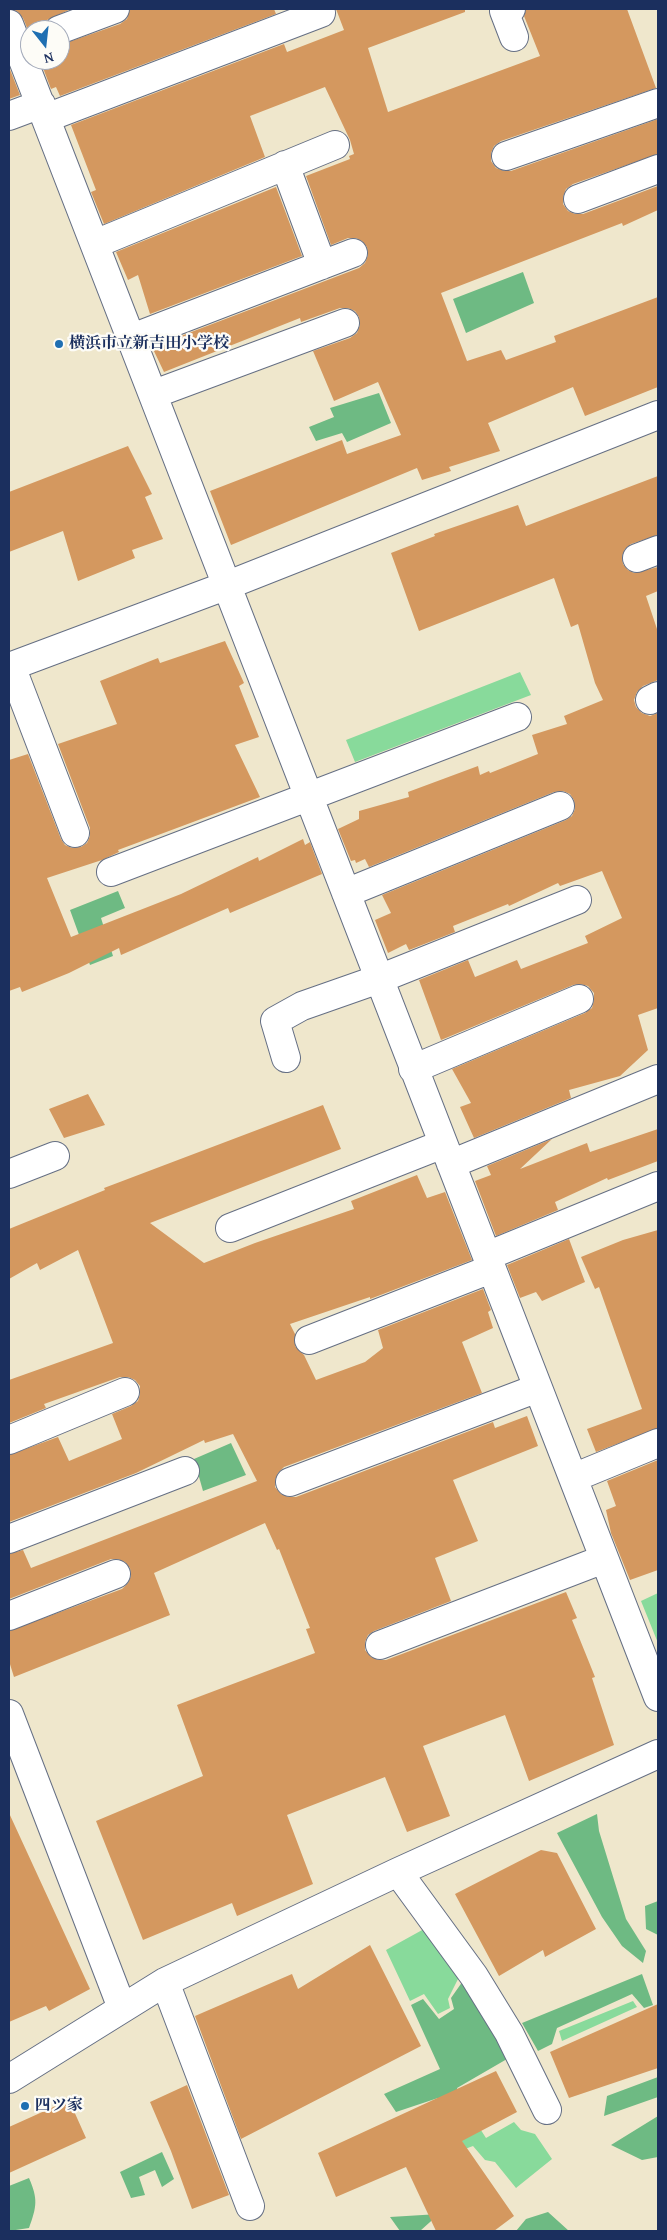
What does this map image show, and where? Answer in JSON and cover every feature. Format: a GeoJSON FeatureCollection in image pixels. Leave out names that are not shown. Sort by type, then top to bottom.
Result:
{"type":"FeatureCollection","features":[{"type":"Feature","properties":{"kind":"street"},"geometry":{"type":"LineString","coordinates":[[70,26],[115,9]]}},
{"type":"Feature","properties":{"kind":"street"},"geometry":{"type":"LineString","coordinates":[[511,9],[504,11],[514,37]]}},
{"type":"Feature","properties":{"kind":"street"},"geometry":{"type":"LineString","coordinates":[[9,116],[44,111],[321,13]]}},
{"type":"Feature","properties":{"kind":"street"},"geometry":{"type":"LineString","coordinates":[[19,37],[44,111],[658,1698]]}},
{"type":"Feature","properties":{"kind":"street"},"geometry":{"type":"LineString","coordinates":[[506,156],[658,103]]}},
{"type":"Feature","properties":{"kind":"street"},"geometry":{"type":"LineString","coordinates":[[96,244],[334,145]]}},
{"type":"Feature","properties":{"kind":"street"},"geometry":{"type":"LineString","coordinates":[[285,165],[322,265]]}},
{"type":"Feature","properties":{"kind":"street"},"geometry":{"type":"LineString","coordinates":[[578,199],[658,169]]}},
{"type":"Feature","properties":{"kind":"street"},"geometry":{"type":"LineString","coordinates":[[132,338],[353,253]]}},
{"type":"Feature","properties":{"kind":"street"},"geometry":{"type":"LineString","coordinates":[[154,394],[345,323]]}},
{"type":"Feature","properties":{"kind":"street"},"geometry":{"type":"LineString","coordinates":[[75,833],[10,666],[228,585],[658,415]]}},
{"type":"Feature","properties":{"kind":"street"},"geometry":{"type":"LineString","coordinates":[[111,872],[517,717]]}},
{"type":"Feature","properties":{"kind":"street"},"geometry":{"type":"LineString","coordinates":[[346,893],[560,806]]}},
{"type":"Feature","properties":{"kind":"street"},"geometry":{"type":"LineString","coordinates":[[286,1058],[275,1021],[302,1006],[379,979],[577,900]]}},
{"type":"Feature","properties":{"kind":"street"},"geometry":{"type":"LineString","coordinates":[[414,1068],[578,1000]]}},
{"type":"Feature","properties":{"kind":"street"},"geometry":{"type":"LineString","coordinates":[[230,1228],[658,1079]]}},
{"type":"Feature","properties":{"kind":"street"},"geometry":{"type":"LineString","coordinates":[[9,1174],[55,1156]]}},
{"type":"Feature","properties":{"kind":"street"},"geometry":{"type":"LineString","coordinates":[[310,1340],[489,1263],[658,1186]]}},
{"type":"Feature","properties":{"kind":"street"},"geometry":{"type":"LineString","coordinates":[[290,1482],[538,1388]]}},
{"type":"Feature","properties":{"kind":"street"},"geometry":{"type":"LineString","coordinates":[[9,1440],[125,1392]]}},
{"type":"Feature","properties":{"kind":"street"},"geometry":{"type":"LineString","coordinates":[[573,1478],[658,1443]]}},
{"type":"Feature","properties":{"kind":"street"},"geometry":{"type":"LineString","coordinates":[[9,1539],[186,1471]]}},
{"type":"Feature","properties":{"kind":"street"},"geometry":{"type":"LineString","coordinates":[[380,1645],[604,1559]]}},
{"type":"Feature","properties":{"kind":"street"},"geometry":{"type":"LineString","coordinates":[[9,1616],[116,1574]]}},
{"type":"Feature","properties":{"kind":"street"},"geometry":{"type":"LineString","coordinates":[[9,1714],[15,1749],[122,2008]]}},
{"type":"Feature","properties":{"kind":"street"},"geometry":{"type":"LineString","coordinates":[[9,2078],[166,1982],[398,1872],[658,1754]]}},
{"type":"Feature","properties":{"kind":"street"},"geometry":{"type":"LineString","coordinates":[[398,1872],[474,1976],[509,2033],[547,2110]]}},
{"type":"Feature","properties":{"kind":"street"},"geometry":{"type":"LineString","coordinates":[[166,1982],[250,2206]]}},
{"type":"Feature","properties":{"kind":"green space"},"geometry":{"type":"Polygon","coordinates":[[[523,272],[534,303],[466,333],[453,299],[523,272]]]}},
{"type":"Feature","properties":{"kind":"green space"},"geometry":{"type":"Polygon","coordinates":[[[379,393],[391,423],[347,442],[342,433],[316,441],[309,427],[334,417],[330,408],[379,393]]]}},
{"type":"Feature","properties":{"kind":"green space"},"geometry":{"type":"Polygon","coordinates":[[[520,672],[531,695],[355,762],[346,740],[520,672]]]}},
{"type":"Feature","properties":{"kind":"green space"},"geometry":{"type":"Polygon","coordinates":[[[118,891],[125,908],[101,918],[113,956],[90,965],[70,910],[118,891]]]}},
{"type":"Feature","properties":{"kind":"green space"},"geometry":{"type":"Polygon","coordinates":[[[231,1443],[246,1475],[203,1491],[194,1459],[231,1443]]]}},
{"type":"Feature","properties":{"kind":"green space"},"geometry":{"type":"Polygon","coordinates":[[[658,1593],[658,1643],[641,1601],[658,1593]]]}},
{"type":"Feature","properties":{"kind":"green space"},"geometry":{"type":"Polygon","coordinates":[[[597,1814],[599,1831],[626,1919],[646,1951],[643,1963],[622,1946],[602,1917],[557,1833],[597,1814]]]}},
{"type":"Feature","properties":{"kind":"green space"},"geometry":{"type":"Polygon","coordinates":[[[658,1901],[658,1935],[646,1929],[645,1906],[658,1901]]]}},
{"type":"Feature","properties":{"kind":"green space"},"geometry":{"type":"Polygon","coordinates":[[[424,1929],[460,1975],[448,1999],[450,2008],[438,2014],[424,1994],[410,2001],[386,1950],[424,1929]]]}},
{"type":"Feature","properties":{"kind":"green space"},"geometry":{"type":"Polygon","coordinates":[[[642,1974],[653,2005],[644,2008],[632,1994],[557,2028],[552,2044],[538,2051],[522,2023],[642,1974]]]}},
{"type":"Feature","properties":{"kind":"green space"},"geometry":{"type":"Polygon","coordinates":[[[465,1978],[507,2059],[457,2088],[460,2100],[443,2105],[438,2098],[396,2112],[384,2094],[440,2069],[411,2005],[423,1999],[439,2019],[454,2009],[451,1998],[465,1978]]]}},
{"type":"Feature","properties":{"kind":"green space"},"geometry":{"type":"Polygon","coordinates":[[[633,2001],[637,2007],[562,2041],[559,2031],[633,2001]]]}},
{"type":"Feature","properties":{"kind":"green space"},"geometry":{"type":"Polygon","coordinates":[[[658,2077],[658,2097],[604,2116],[607,2096],[658,2077]]]}},
{"type":"Feature","properties":{"kind":"green space"},"geometry":{"type":"Polygon","coordinates":[[[658,2116],[658,2157],[642,2160],[611,2145],[658,2116]]]}},
{"type":"Feature","properties":{"kind":"green space"},"geometry":{"type":"Polygon","coordinates":[[[514,2122],[521,2130],[535,2134],[552,2159],[516,2188],[495,2162],[485,2160],[473,2146],[465,2149],[460,2137],[477,2124],[486,2138],[514,2122]]]}},
{"type":"Feature","properties":{"kind":"green space"},"geometry":{"type":"Polygon","coordinates":[[[162,2152],[174,2179],[162,2187],[155,2170],[139,2177],[145,2195],[131,2198],[120,2172],[162,2152]]]}},
{"type":"Feature","properties":{"kind":"green space"},"geometry":{"type":"Polygon","coordinates":[[[29,2178],[34,2192],[35,2203],[34,2214],[29,2228],[9,2231],[9,2186],[29,2178]]]}},
{"type":"Feature","properties":{"kind":"green space"},"geometry":{"type":"Polygon","coordinates":[[[548,2212],[569,2231],[516,2231],[526,2219],[548,2212]]]}},
{"type":"Feature","properties":{"kind":"green space"},"geometry":{"type":"Polygon","coordinates":[[[439,2214],[420,2231],[400,2231],[390,2217],[439,2214]]]}},
{"type":"Feature","properties":{"kind":"building"},"geometry":{"type":"Polygon","coordinates":[[[12,9],[71,9],[47,20],[24,20],[18,12],[12,9]]]}},
{"type":"Feature","properties":{"kind":"building"},"geometry":{"type":"Polygon","coordinates":[[[130,9],[274,9],[276,14],[60,96],[56,87],[51,89],[44,70],[70,70],[70,42],[120,24],[127,19],[130,9]]]}},
{"type":"Feature","properties":{"kind":"building"},"geometry":{"type":"Polygon","coordinates":[[[336,9],[465,9],[465,12],[368,48],[388,112],[540,56],[524,16],[526,9],[627,9],[656,88],[501,141],[494,146],[491,153],[491,161],[496,168],[511,171],[658,119],[658,154],[573,184],[566,189],[563,204],[568,211],[575,214],[583,214],[658,186],[658,210],[623,226],[622,223],[441,293],[467,361],[501,350],[506,360],[556,342],[554,336],[658,297],[658,387],[585,416],[573,387],[488,423],[500,451],[449,467],[451,471],[422,480],[417,468],[231,545],[210,491],[342,440],[347,454],[401,435],[378,382],[334,401],[313,351],[350,338],[357,333],[360,325],[359,317],[355,311],[348,308],[340,308],[301,322],[300,318],[164,372],[152,347],[359,268],[365,263],[368,255],[367,247],[362,241],[356,238],[348,238],[331,245],[306,176],[350,159],[349,156],[354,154],[350,140],[325,87],[250,116],[265,157],[104,224],[91,192],[96,190],[71,125],[284,44],[287,52],[344,30],[336,9]]]}},
{"type":"Feature","properties":{"kind":"building"},"geometry":{"type":"Polygon","coordinates":[[[9,67],[20,95],[9,99],[9,67]]]}},
{"type":"Feature","properties":{"kind":"building"},"geometry":{"type":"Polygon","coordinates":[[[276,187],[302,256],[150,314],[138,275],[128,280],[116,252],[276,187]]]}},
{"type":"Feature","properties":{"kind":"building"},"geometry":{"type":"Polygon","coordinates":[[[128,446],[152,494],[145,497],[163,539],[132,550],[135,558],[78,581],[63,531],[9,552],[9,492],[128,446]]]}},
{"type":"Feature","properties":{"kind":"building"},"geometry":{"type":"Polygon","coordinates":[[[658,476],[658,535],[631,544],[625,549],[622,556],[623,564],[634,573],[658,567],[658,591],[646,596],[658,632],[658,680],[643,686],[637,692],[634,700],[636,707],[642,713],[650,716],[658,713],[658,1008],[638,1015],[648,1050],[620,1076],[569,1090],[571,1098],[474,1138],[460,1107],[471,1103],[452,1069],[585,1013],[592,1008],[594,993],[588,986],[573,985],[441,1040],[419,980],[468,960],[475,977],[517,960],[521,969],[588,943],[585,936],[622,918],[602,871],[560,886],[558,883],[509,906],[508,904],[453,926],[455,932],[409,950],[406,944],[388,953],[375,920],[391,913],[382,895],[566,820],[572,816],[575,809],[574,800],[570,794],[563,791],[554,792],[369,867],[365,859],[356,863],[355,860],[351,861],[338,829],[359,819],[359,811],[409,797],[408,792],[478,766],[480,775],[489,771],[490,773],[538,754],[532,735],[567,724],[564,716],[603,700],[595,683],[578,624],[571,627],[554,578],[419,631],[391,553],[435,536],[434,534],[518,505],[526,526],[658,476]]]}},
{"type":"Feature","properties":{"kind":"building"},"geometry":{"type":"Polygon","coordinates":[[[225,641],[244,683],[239,686],[259,737],[235,745],[260,797],[118,850],[119,852],[102,860],[47,878],[71,937],[181,894],[258,857],[259,861],[303,839],[305,845],[310,842],[322,874],[230,913],[228,908],[121,955],[119,948],[69,973],[22,992],[20,987],[9,991],[9,760],[28,754],[61,839],[65,845],[72,848],[81,847],[87,843],[90,836],[90,828],[58,744],[117,724],[100,681],[158,658],[160,663],[225,641]]]}},
{"type":"Feature","properties":{"kind":"building"},"geometry":{"type":"Polygon","coordinates":[[[88,1094],[105,1125],[64,1138],[49,1109],[88,1094]]]}},
{"type":"Feature","properties":{"kind":"building"},"geometry":{"type":"Polygon","coordinates":[[[323,1105],[341,1149],[150,1223],[204,1263],[255,1243],[354,1209],[351,1201],[417,1175],[427,1198],[445,1192],[472,1260],[370,1299],[370,1297],[290,1324],[295,1334],[295,1346],[304,1355],[316,1380],[365,1362],[383,1348],[378,1330],[483,1289],[491,1310],[488,1312],[493,1328],[462,1342],[482,1393],[284,1467],[278,1473],[275,1487],[281,1494],[288,1497],[296,1497],[493,1422],[495,1428],[527,1416],[538,1446],[453,1480],[478,1541],[435,1558],[451,1601],[374,1631],[368,1635],[365,1642],[365,1650],[371,1657],[378,1660],[386,1660],[566,1592],[577,1618],[572,1620],[595,1677],[592,1678],[614,1745],[529,1781],[505,1715],[423,1746],[450,1816],[407,1832],[385,1777],[287,1815],[313,1884],[237,1916],[232,1903],[143,1940],[96,1821],[203,1776],[177,1705],[315,1653],[306,1629],[310,1628],[279,1549],[277,1550],[265,1523],[154,1573],[170,1615],[14,1677],[9,1661],[9,1631],[122,1589],[128,1583],[131,1576],[130,1568],[125,1562],[111,1559],[9,1599],[9,1554],[23,1550],[31,1568],[257,1481],[233,1434],[205,1443],[204,1440],[136,1473],[9,1522],[9,1455],[58,1437],[69,1461],[122,1439],[112,1414],[138,1401],[140,1386],[135,1380],[128,1377],[120,1377],[44,1404],[46,1408],[9,1423],[9,1380],[113,1343],[78,1250],[40,1270],[37,1263],[9,1279],[9,1229],[105,1190],[104,1188],[323,1105]]]}},
{"type":"Feature","properties":{"kind":"building"},"geometry":{"type":"Polygon","coordinates":[[[658,1129],[658,1161],[608,1180],[607,1178],[555,1202],[558,1210],[496,1236],[475,1181],[491,1175],[487,1166],[552,1139],[520,1169],[587,1143],[590,1152],[658,1129]]]}},
{"type":"Feature","properties":{"kind":"building"},"geometry":{"type":"Polygon","coordinates":[[[658,1230],[658,1428],[596,1452],[587,1429],[642,1409],[599,1287],[595,1289],[581,1257],[623,1240],[658,1230]]]}},
{"type":"Feature","properties":{"kind":"building"},"geometry":{"type":"Polygon","coordinates":[[[569,1239],[585,1282],[542,1301],[536,1292],[520,1298],[507,1265],[569,1239]]]}},
{"type":"Feature","properties":{"kind":"building"},"geometry":{"type":"Polygon","coordinates":[[[658,1460],[658,1570],[630,1580],[611,1533],[606,1510],[616,1506],[607,1481],[658,1460]]]}},
{"type":"Feature","properties":{"kind":"building"},"geometry":{"type":"Polygon","coordinates":[[[9,1813],[90,1989],[49,2011],[46,2006],[9,2022],[9,1813]]]}},
{"type":"Feature","properties":{"kind":"building"},"geometry":{"type":"Polygon","coordinates":[[[541,1850],[557,1853],[596,1929],[545,1957],[543,1950],[499,1976],[455,1894],[541,1850]]]}},
{"type":"Feature","properties":{"kind":"building"},"geometry":{"type":"Polygon","coordinates":[[[370,1945],[421,2046],[241,2139],[195,2016],[292,1974],[298,1989],[370,1945]]]}},
{"type":"Feature","properties":{"kind":"building"},"geometry":{"type":"Polygon","coordinates":[[[658,2004],[658,2068],[569,2098],[550,2052],[658,2004]]]}},
{"type":"Feature","properties":{"kind":"building"},"geometry":{"type":"Polygon","coordinates":[[[496,2071],[517,2112],[462,2141],[514,2216],[494,2231],[436,2231],[406,2167],[336,2197],[318,2153],[496,2071]]]}},
{"type":"Feature","properties":{"kind":"building"},"geometry":{"type":"Polygon","coordinates":[[[187,2085],[229,2195],[192,2209],[171,2151],[150,2102],[187,2085]]]}},
{"type":"Feature","properties":{"kind":"building"},"geometry":{"type":"Polygon","coordinates":[[[69,2100],[86,2138],[9,2173],[9,2127],[69,2100]]]}},
{"type":"Feature","properties":{"kind":"place","name":"横浜市立新吉田小学校"},"geometry":{"type":"Point","coordinates":[59,344]}},
{"type":"Feature","properties":{"kind":"place","name":"四ツ家"},"geometry":{"type":"Point","coordinates":[25,2106]}}]}
